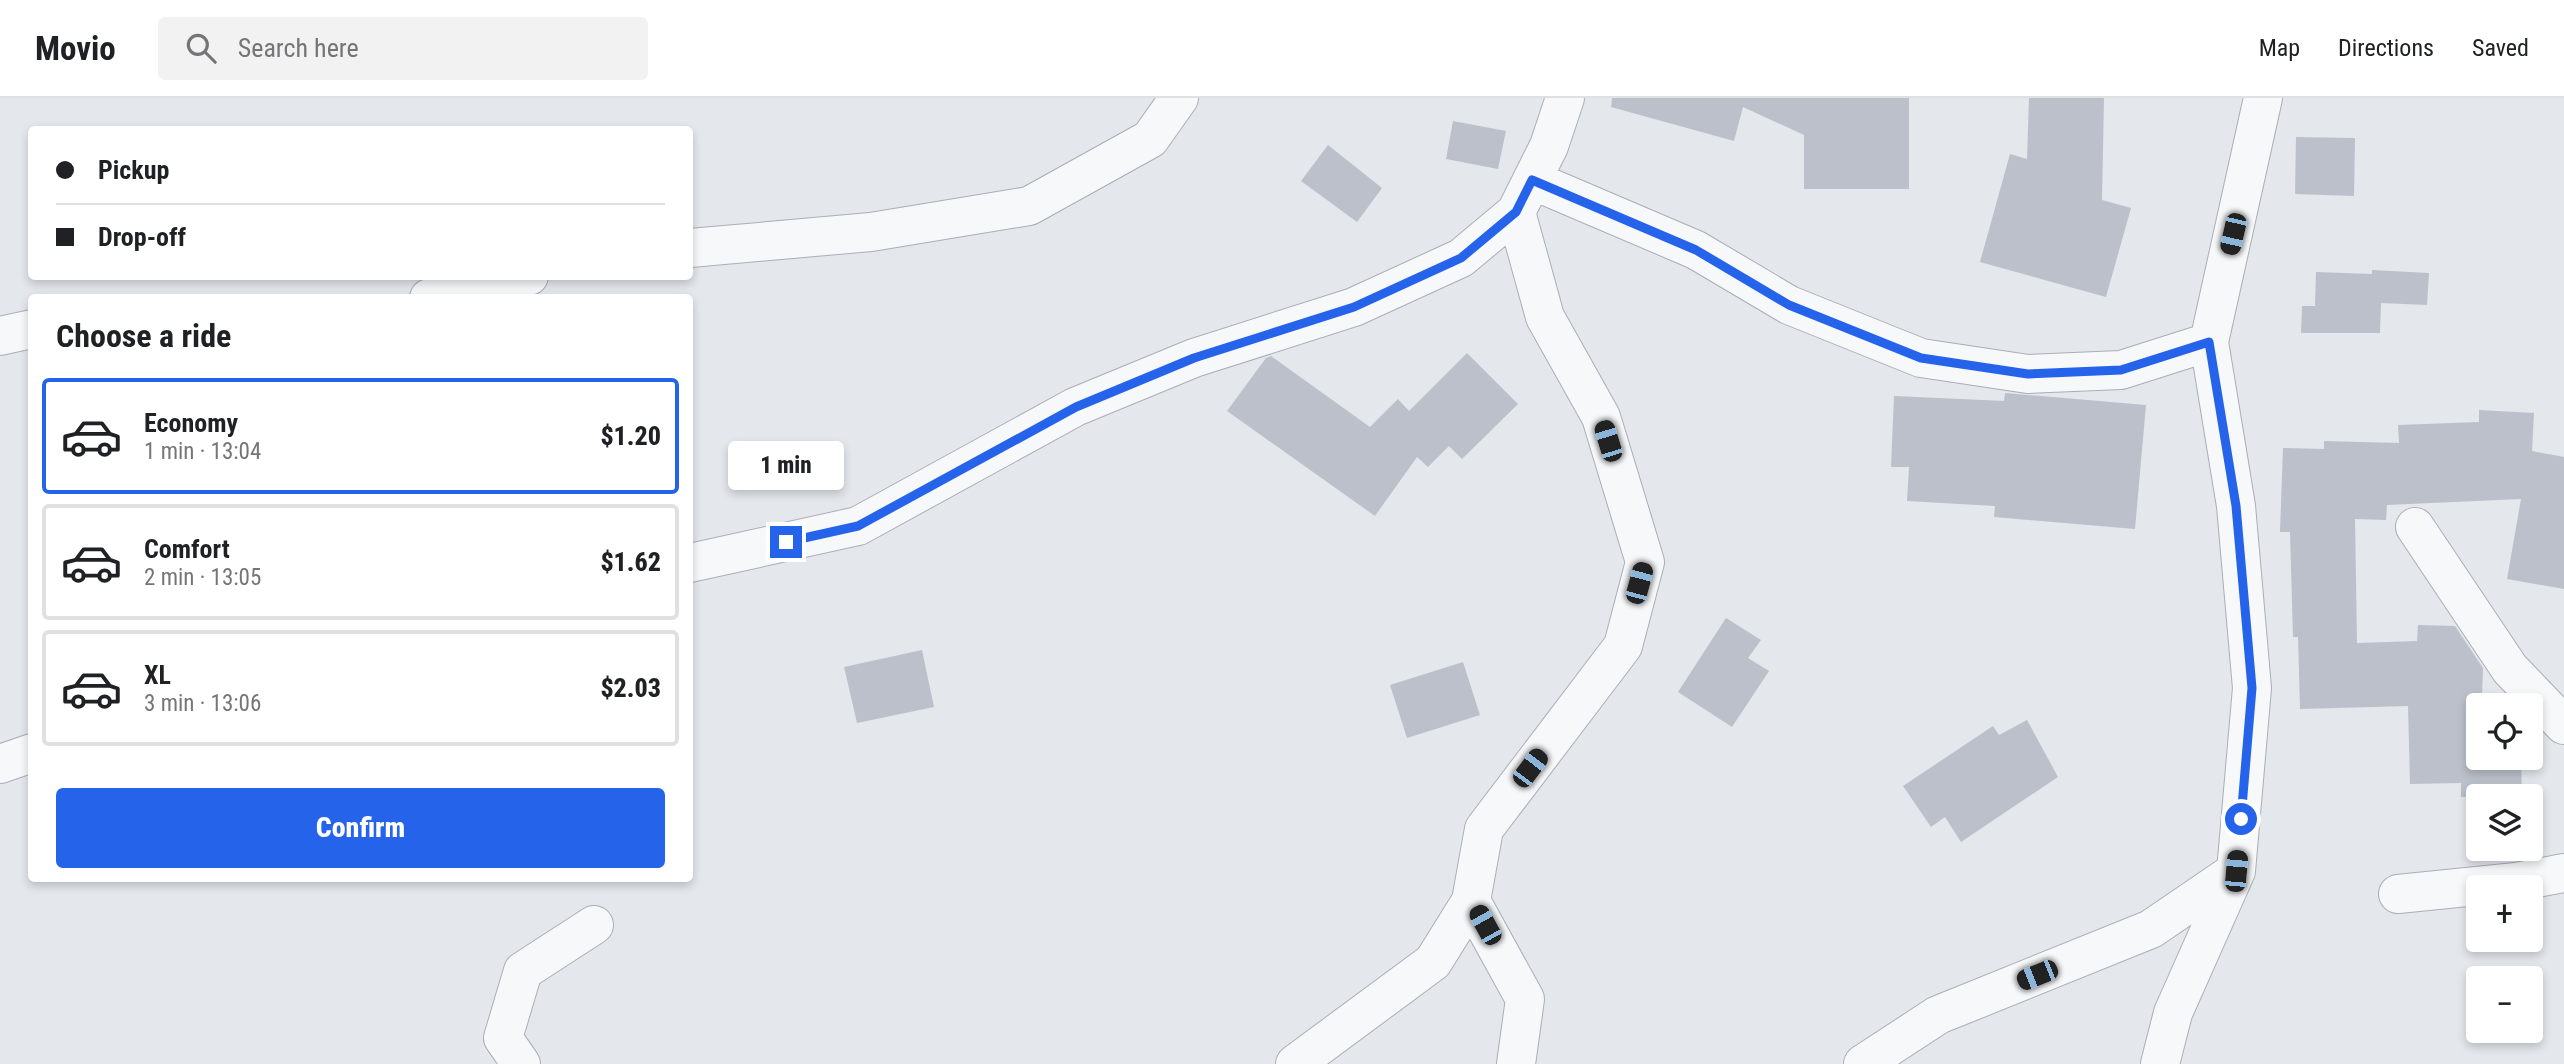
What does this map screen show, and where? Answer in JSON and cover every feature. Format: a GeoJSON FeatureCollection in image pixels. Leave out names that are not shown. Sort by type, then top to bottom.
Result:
{"type":"FeatureCollection","features":[{"type":"Feature","properties":{"kind":"street"},"geometry":{"type":"LineString","coordinates":[[693,248],[871,232],[1029,206],[1150,139],[1179,98]]}},
{"type":"Feature","properties":{"kind":"street"},"geometry":{"type":"LineString","coordinates":[[693,562],[858,526],[1076,407],[1194,358],[1354,307],[1461,258],[1524,196],[1549,146],[1565,98]]}},
{"type":"Feature","properties":{"kind":"street"},"geometry":{"type":"LineString","coordinates":[[2160,1064],[2173,1013],[2236,871],[2252,688],[2236,506],[2209,342],[2263,98]]}},
{"type":"Feature","properties":{"kind":"street"},"geometry":{"type":"LineString","coordinates":[[1524,196],[1696,250],[1789,305],[1921,358],[2028,374],[2121,370],[2209,342]]}},
{"type":"Feature","properties":{"kind":"street"},"geometry":{"type":"LineString","coordinates":[[1295,1064],[1433,962],[1471,901],[1483,829],[1623,646],[1645,562],[1601,417],[1545,317],[1524,196]]}},
{"type":"Feature","properties":{"kind":"street"},"geometry":{"type":"LineString","coordinates":[[447,294],[511,280]]}},
{"type":"Feature","properties":{"kind":"street"},"geometry":{"type":"LineString","coordinates":[[0,336],[28,331]]}},
{"type":"Feature","properties":{"kind":"street"},"geometry":{"type":"LineString","coordinates":[[2415,527],[2510,669],[2564,724]]}},
{"type":"Feature","properties":{"kind":"street"},"geometry":{"type":"LineString","coordinates":[[0,764],[28,754]]}},
{"type":"Feature","properties":{"kind":"street"},"geometry":{"type":"LineString","coordinates":[[1863,1064],[1938,1015],[2151,929],[2236,871]]}},
{"type":"Feature","properties":{"kind":"street"},"geometry":{"type":"LineString","coordinates":[[2398,894],[2516,882],[2564,873]]}},
{"type":"Feature","properties":{"kind":"street"},"geometry":{"type":"LineString","coordinates":[[1471,901],[1525,999],[1516,1064]]}},
{"type":"Feature","properties":{"kind":"street"},"geometry":{"type":"LineString","coordinates":[[521,1064],[503,1038],[523,971],[594,925]]}},
{"type":"Feature","properties":{"kind":"building"},"geometry":{"type":"Polygon","coordinates":[[[1612,98],[1909,98],[1909,189],[1804,189],[1804,135],[1743,107],[1734,141],[1611,107],[1612,98]]]}},
{"type":"Feature","properties":{"kind":"building"},"geometry":{"type":"Polygon","coordinates":[[[2029,98],[2104,98],[2102,200],[2131,208],[2106,297],[1980,262],[2010,154],[2027,159],[2029,98]]]}},
{"type":"Feature","properties":{"kind":"building"},"geometry":{"type":"Polygon","coordinates":[[[1453,121],[1506,131],[1498,169],[1446,159],[1453,121]]]}},
{"type":"Feature","properties":{"kind":"building"},"geometry":{"type":"Polygon","coordinates":[[[2296,137],[2355,138],[2354,196],[2295,194],[2296,137]]]}},
{"type":"Feature","properties":{"kind":"building"},"geometry":{"type":"Polygon","coordinates":[[[1328,145],[1382,188],[1357,222],[1301,181],[1328,145]]]}},
{"type":"Feature","properties":{"kind":"building"},"geometry":{"type":"Polygon","coordinates":[[[2372,270],[2429,273],[2427,305],[2381,303],[2380,333],[2301,333],[2302,306],[2315,306],[2316,272],[2372,274],[2372,270]]]}},
{"type":"Feature","properties":{"kind":"building"},"geometry":{"type":"Polygon","coordinates":[[[1467,353],[1518,404],[1462,459],[1449,446],[1428,467],[1417,457],[1375,516],[1227,411],[1266,358],[1271,356],[1370,427],[1398,399],[1409,411],[1467,353]]]}},
{"type":"Feature","properties":{"kind":"building"},"geometry":{"type":"Polygon","coordinates":[[[2005,393],[2146,405],[2135,529],[1994,517],[1995,506],[1907,501],[1909,467],[1891,467],[1894,396],[2004,401],[2005,393]]]}},
{"type":"Feature","properties":{"kind":"building"},"geometry":{"type":"Polygon","coordinates":[[[2479,410],[2534,413],[2532,451],[2564,457],[2564,589],[2507,579],[2521,499],[2387,505],[2386,520],[2355,519],[2357,643],[2417,641],[2418,625],[2455,626],[2483,668],[2482,693],[2466,693],[2466,770],[2521,770],[2522,784],[2466,784],[2466,797],[2461,797],[2461,783],[2410,784],[2408,706],[2300,709],[2298,637],[2293,637],[2290,532],[2280,532],[2283,448],[2324,449],[2324,441],[2399,443],[2398,425],[2479,422],[2479,410]]]}},
{"type":"Feature","properties":{"kind":"building"},"geometry":{"type":"Polygon","coordinates":[[[1726,618],[1761,640],[1748,658],[1769,671],[1732,727],[1678,692],[1726,618]]]}},
{"type":"Feature","properties":{"kind":"building"},"geometry":{"type":"Polygon","coordinates":[[[922,650],[934,707],[857,723],[844,667],[922,650]]]}},
{"type":"Feature","properties":{"kind":"building"},"geometry":{"type":"Polygon","coordinates":[[[1463,662],[1480,715],[1407,738],[1390,685],[1463,662]]]}},
{"type":"Feature","properties":{"kind":"building"},"geometry":{"type":"Polygon","coordinates":[[[2027,720],[2058,777],[1961,842],[1945,817],[1931,827],[1903,786],[1993,726],[1999,735],[2027,720]]]}},
{"type":"Feature","properties":{"kind":"route"},"geometry":{"type":"LineString","coordinates":[[786,542],[858,526],[1076,407],[1194,358],[1354,307],[1461,258],[1516,212],[1532,180],[1620,220],[1696,250],[1789,305],[1921,358],[2028,374],[2121,370],[2209,342],[2236,506],[2252,688],[2241,819]]}}]}
